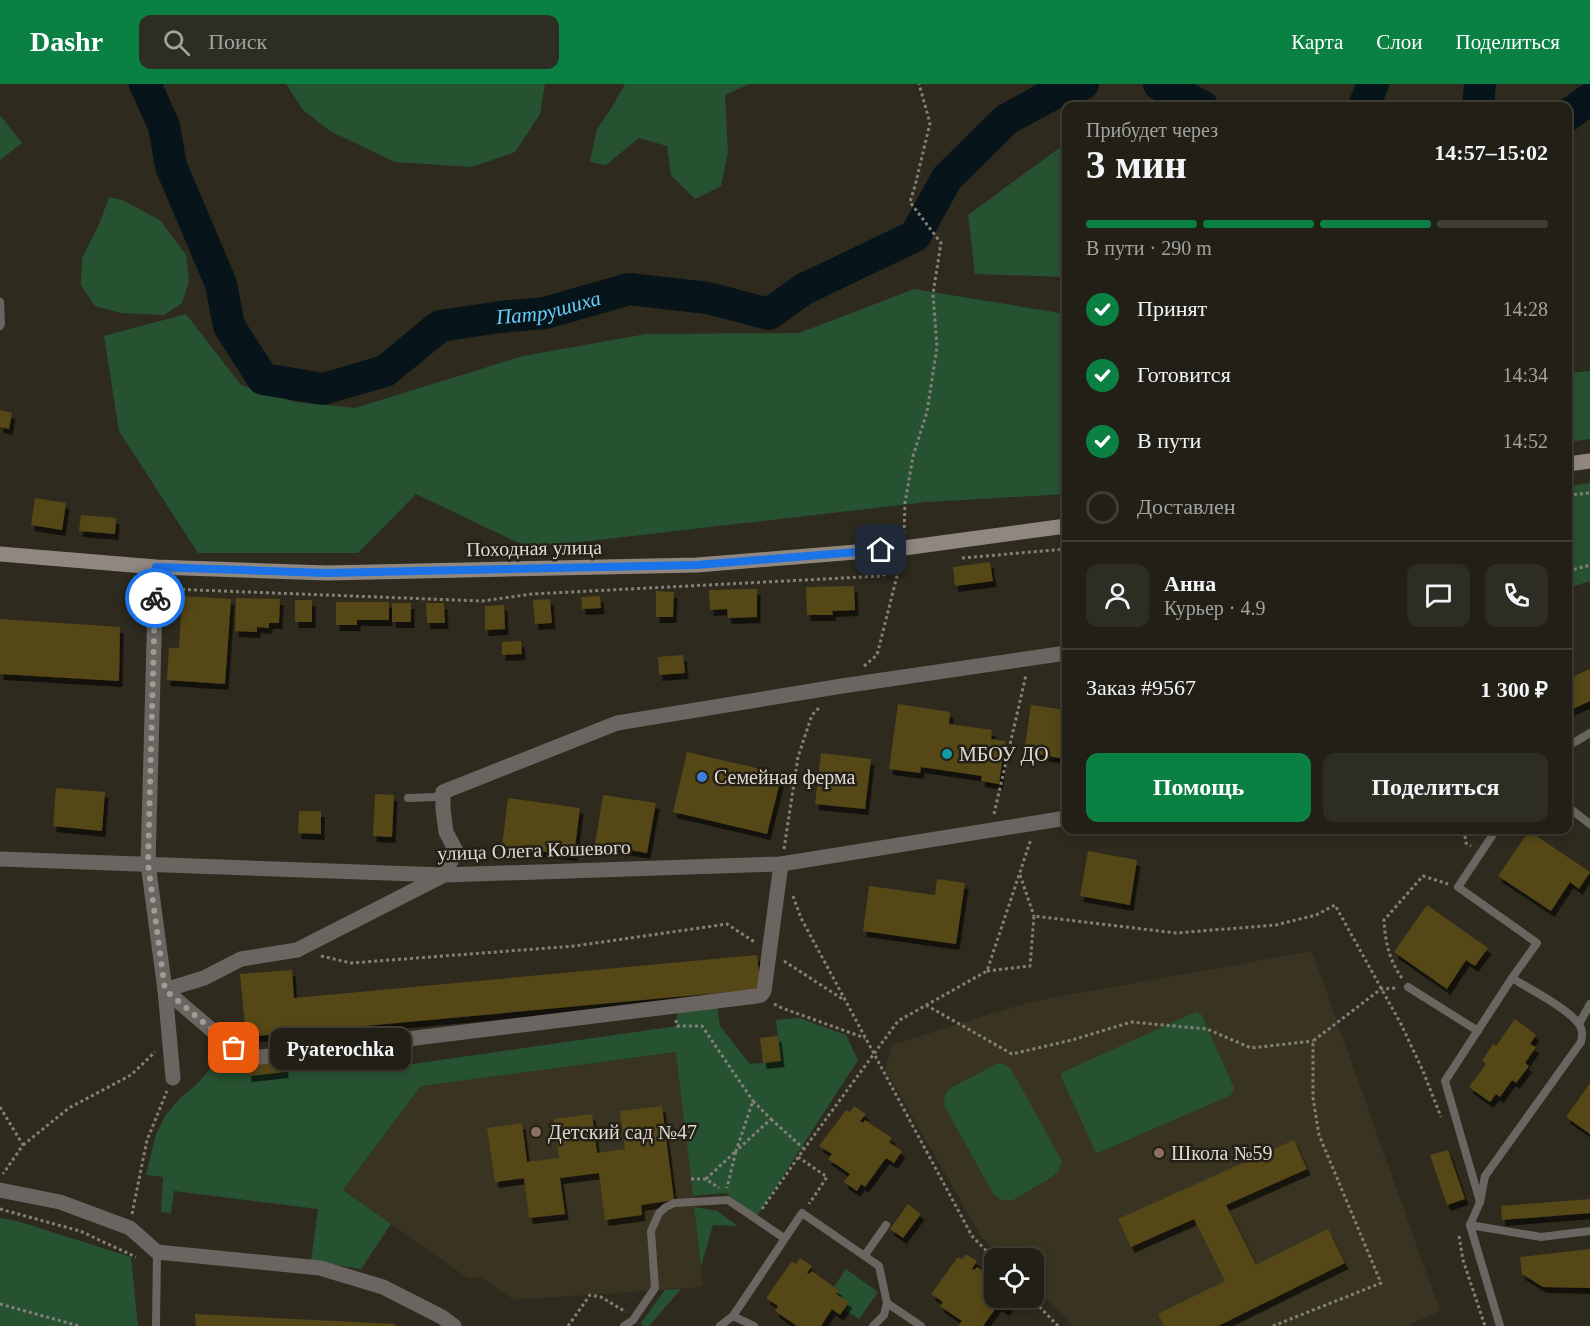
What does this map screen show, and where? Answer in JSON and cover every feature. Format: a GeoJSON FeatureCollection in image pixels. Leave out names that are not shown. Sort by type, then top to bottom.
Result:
{"type":"FeatureCollection","features":[{"type":"Feature","properties":{"kind":"main road"},"geometry":{"type":"LineString","coordinates":[[1572,463],[1590,461]]}},
{"type":"Feature","properties":{"kind":"main road","name":"Походная улица"},"geometry":{"type":"LineString","coordinates":[[0,554],[156,567],[327,573],[697,565],[904,548],[1062,527]]}},
{"type":"Feature","properties":{"kind":"street"},"geometry":{"type":"LineString","coordinates":[[156,567],[148,864],[165,990],[173,1078]]}},
{"type":"Feature","properties":{"kind":"street"},"geometry":{"type":"LineString","coordinates":[[165,990],[204,978],[241,959],[297,950],[444,875],[456,851],[446,832],[443,792],[617,723],[842,686],[1062,654]]}},
{"type":"Feature","properties":{"kind":"street","name":"улица Олега Кошевого"},"geometry":{"type":"LineString","coordinates":[[0,859],[444,875],[781,864],[1062,819]]}},
{"type":"Feature","properties":{"kind":"street"},"geometry":{"type":"LineString","coordinates":[[165,990],[234,1048],[249,1055],[261,1057],[757,996],[764,991],[781,864]]}},
{"type":"Feature","properties":{"kind":"street"},"geometry":{"type":"LineString","coordinates":[[0,1190],[60,1202],[129,1228],[157,1252],[320,1268],[383,1287],[442,1317],[454,1326]]}},
{"type":"Feature","properties":{"kind":"lane"},"geometry":{"type":"LineString","coordinates":[[0,302],[0,326]]}},
{"type":"Feature","properties":{"kind":"lane"},"geometry":{"type":"LineString","coordinates":[[1572,744],[1590,733]]}},
{"type":"Feature","properties":{"kind":"lane"},"geometry":{"type":"LineString","coordinates":[[408,798],[435,797],[443,792]]}},
{"type":"Feature","properties":{"kind":"lane"},"geometry":{"type":"LineString","coordinates":[[1572,810],[1590,824]]}},
{"type":"Feature","properties":{"kind":"lane"},"geometry":{"type":"LineString","coordinates":[[1480,1202],[1445,1081],[1537,944],[1458,887],[1493,834]]}},
{"type":"Feature","properties":{"kind":"lane"},"geometry":{"type":"LineString","coordinates":[[1500,1326],[1470,1225],[1480,1202],[1485,1176],[1581,1042],[1582,1031],[1579,1024],[1569,1014],[1512,978]]}},
{"type":"Feature","properties":{"kind":"lane"},"geometry":{"type":"LineString","coordinates":[[1408,987],[1478,1031]]}},
{"type":"Feature","properties":{"kind":"lane"},"geometry":{"type":"LineString","coordinates":[[1579,1024],[1590,1004]]}},
{"type":"Feature","properties":{"kind":"lane"},"geometry":{"type":"LineString","coordinates":[[624,1326],[635,1318],[655,1288],[651,1230],[659,1213],[666,1207],[674,1203],[728,1200],[784,1238]]}},
{"type":"Feature","properties":{"kind":"lane"},"geometry":{"type":"LineString","coordinates":[[720,1326],[733,1316],[802,1213],[879,1266],[887,1303],[884,1315],[873,1326]]}},
{"type":"Feature","properties":{"kind":"lane"},"geometry":{"type":"LineString","coordinates":[[865,1255],[886,1225]]}},
{"type":"Feature","properties":{"kind":"lane"},"geometry":{"type":"LineString","coordinates":[[1470,1225],[1541,1237],[1590,1231]]}},
{"type":"Feature","properties":{"kind":"lane"},"geometry":{"type":"LineString","coordinates":[[156,1326],[157,1252]]}},
{"type":"Feature","properties":{"kind":"lane"},"geometry":{"type":"LineString","coordinates":[[887,1303],[921,1326]]}},
{"type":"Feature","properties":{"kind":"lane"},"geometry":{"type":"LineString","coordinates":[[733,1316],[754,1326]]}},
{"type":"Feature","properties":{"kind":"path"},"geometry":{"type":"LineString","coordinates":[[781,864],[798,757],[812,715],[877,655],[904,548],[905,503],[913,456],[927,412],[936,347],[933,294],[941,243],[910,202],[930,123],[919,84]]}},
{"type":"Feature","properties":{"kind":"path"},"geometry":{"type":"LineString","coordinates":[[1572,495],[1590,493]]}},
{"type":"Feature","properties":{"kind":"path"},"geometry":{"type":"LineString","coordinates":[[1572,570],[1590,565]]}},
{"type":"Feature","properties":{"kind":"path"},"geometry":{"type":"LineString","coordinates":[[990,831],[1030,658]]}},
{"type":"Feature","properties":{"kind":"path"},"geometry":{"type":"LineString","coordinates":[[987,971],[1036,823]]}},
{"type":"Feature","properties":{"kind":"path"},"geometry":{"type":"LineString","coordinates":[[1465,834],[1466,843]]}},
{"type":"Feature","properties":{"kind":"path"},"geometry":{"type":"LineString","coordinates":[[755,1218],[898,1021],[987,971],[1029,966],[1034,916],[1019,874]]}},
{"type":"Feature","properties":{"kind":"path"},"geometry":{"type":"LineString","coordinates":[[1408,987],[1398,973],[1385,943],[1384,920],[1423,876],[1458,887]]}},
{"type":"Feature","properties":{"kind":"path"},"geometry":{"type":"LineString","coordinates":[[793,896],[801,918],[972,1236],[984,1249]]}},
{"type":"Feature","properties":{"kind":"path"},"geometry":{"type":"LineString","coordinates":[[1034,916],[1176,933],[1276,925],[1316,915],[1335,904],[1401,1024],[1444,1123]]}},
{"type":"Feature","properties":{"kind":"path"},"geometry":{"type":"LineString","coordinates":[[297,950],[351,963],[575,946],[727,924],[845,1001]]}},
{"type":"Feature","properties":{"kind":"path"},"geometry":{"type":"LineString","coordinates":[[926,1005],[1012,1054],[1072,1040],[1131,1022],[1208,1029],[1251,1048],[1313,1041],[1381,989]]}},
{"type":"Feature","properties":{"kind":"path"},"geometry":{"type":"LineString","coordinates":[[673,1007],[677,1026],[702,1026],[753,1101],[804,1149]]}},
{"type":"Feature","properties":{"kind":"path"},"geometry":{"type":"LineString","coordinates":[[782,1008],[865,1038]]}},
{"type":"Feature","properties":{"kind":"path"},"geometry":{"type":"LineString","coordinates":[[0,1179],[23,1145],[69,1108],[130,1075],[170,1039]]}},
{"type":"Feature","properties":{"kind":"path"},"geometry":{"type":"LineString","coordinates":[[1273,1326],[1381,1283],[1319,1135],[1313,1098],[1313,1041]]}},
{"type":"Feature","properties":{"kind":"path"},"geometry":{"type":"LineString","coordinates":[[129,1228],[147,1140],[173,1078]]}},
{"type":"Feature","properties":{"kind":"path"},"geometry":{"type":"LineString","coordinates":[[691,1179],[706,1179],[726,1193],[736,1151],[753,1101]]}},
{"type":"Feature","properties":{"kind":"path"},"geometry":{"type":"LineString","coordinates":[[0,1107],[23,1145]]}},
{"type":"Feature","properties":{"kind":"path"},"geometry":{"type":"LineString","coordinates":[[706,1179],[771,1119]]}},
{"type":"Feature","properties":{"kind":"path"},"geometry":{"type":"LineString","coordinates":[[798,1157],[827,1177],[802,1213]]}},
{"type":"Feature","properties":{"kind":"path"},"geometry":{"type":"LineString","coordinates":[[1458,1232],[1462,1260],[1485,1326]]}},
{"type":"Feature","properties":{"kind":"path"},"geometry":{"type":"LineString","coordinates":[[568,1326],[590,1295],[603,1298],[635,1318]]}},
{"type":"Feature","properties":{"kind":"path"},"geometry":{"type":"LineString","coordinates":[[0,1304],[79,1326]]}},
{"type":"Feature","properties":{"kind":"path"},"geometry":{"type":"LineString","coordinates":[[1041,1308],[1058,1326]]}},
{"type":"Feature","properties":{"kind":"shaded area","name":"Школа №59"},"geometry":{"type":"Polygon","coordinates":[[[1312,951],[1440,1311],[1406,1326],[1074,1326],[1044,1297],[1044,1248],[993,1248],[982,1238],[885,1069],[892,1045],[1029,1002],[1312,951]]]}},
{"type":"Feature","properties":{"kind":"shaded area","name":"Детский сад №47"},"geometry":{"type":"Polygon","coordinates":[[[677,1052],[703,1287],[514,1300],[480,1277],[469,1279],[343,1190],[421,1086],[677,1052]]]}},
{"type":"Feature","properties":{"kind":"green space"},"geometry":{"type":"Polygon","coordinates":[[[286,84],[545,84],[540,114],[515,152],[472,167],[395,162],[330,131],[303,110],[286,84]]]}},
{"type":"Feature","properties":{"kind":"green space"},"geometry":{"type":"Polygon","coordinates":[[[625,84],[749,84],[725,95],[728,152],[721,186],[695,199],[671,175],[667,146],[639,138],[606,165],[590,162],[597,129],[625,84]]]}},
{"type":"Feature","properties":{"kind":"green space"},"geometry":{"type":"Polygon","coordinates":[[[0,115],[22,143],[0,160],[0,115]]]}},
{"type":"Feature","properties":{"kind":"green space"},"geometry":{"type":"Polygon","coordinates":[[[1062,146],[1062,277],[975,274],[968,215],[1062,146]]]}},
{"type":"Feature","properties":{"kind":"green space"},"geometry":{"type":"Polygon","coordinates":[[[109,197],[122,200],[160,220],[186,255],[189,281],[182,303],[164,315],[121,313],[95,306],[81,285],[82,258],[100,222],[109,197]]]}},
{"type":"Feature","properties":{"kind":"green space"},"geometry":{"type":"Polygon","coordinates":[[[914,289],[1062,313],[1062,494],[927,502],[529,548],[416,494],[358,553],[198,553],[119,431],[104,336],[186,314],[241,385],[295,402],[355,408],[523,356],[646,334],[799,333],[914,289]]]}},
{"type":"Feature","properties":{"kind":"green space"},"geometry":{"type":"Polygon","coordinates":[[[1590,371],[1590,439],[1572,441],[1572,373],[1590,371]]]}},
{"type":"Feature","properties":{"kind":"green space"},"geometry":{"type":"Polygon","coordinates":[[[1590,483],[1590,581],[1572,587],[1572,485],[1590,483]]]}},
{"type":"Feature","properties":{"kind":"green space"},"geometry":{"type":"Polygon","coordinates":[[[717,1006],[720,1026],[750,1064],[781,1061],[776,1020],[799,1018],[846,1035],[858,1060],[757,1216],[726,1193],[693,1196],[676,1052],[421,1086],[343,1190],[391,1224],[361,1269],[311,1261],[318,1209],[174,1191],[171,1213],[161,1212],[163,1177],[146,1175],[156,1134],[165,1116],[218,1060],[236,1055],[239,1065],[247,1064],[248,1076],[285,1072],[284,1060],[356,1051],[358,1057],[405,1053],[406,1065],[677,1026],[677,1009],[717,1006]]]}},
{"type":"Feature","properties":{"kind":"green space"},"geometry":{"type":"Polygon","coordinates":[[[1196,1012],[1201,1014],[1234,1088],[1231,1095],[1098,1153],[1095,1151],[1061,1076],[1063,1072],[1196,1012]]]}},
{"type":"Feature","properties":{"kind":"green space"},"geometry":{"type":"Polygon","coordinates":[[[996,1064],[1004,1064],[1011,1069],[1062,1161],[1059,1170],[1052,1177],[1013,1200],[1002,1200],[994,1195],[945,1107],[944,1097],[949,1089],[996,1064]]]}},
{"type":"Feature","properties":{"kind":"green space"},"geometry":{"type":"Polygon","coordinates":[[[694,1207],[717,1211],[738,1226],[713,1225],[701,1266],[694,1207]]]}},
{"type":"Feature","properties":{"kind":"green space"},"geometry":{"type":"Polygon","coordinates":[[[0,1218],[17,1221],[131,1257],[138,1326],[0,1326],[0,1218]]]}},
{"type":"Feature","properties":{"kind":"green space"},"geometry":{"type":"Polygon","coordinates":[[[846,1269],[878,1292],[859,1319],[844,1309],[848,1302],[836,1294],[839,1290],[834,1287],[846,1269]]]}},
{"type":"Feature","properties":{"kind":"green space"},"geometry":{"type":"Polygon","coordinates":[[[681,1289],[649,1326],[643,1326],[641,1323],[665,1290],[681,1289]]]}},
{"type":"Feature","properties":{"kind":"building"},"geometry":{"type":"Polygon","coordinates":[[[0,410],[12,413],[9,429],[0,427],[0,410]]]}},
{"type":"Feature","properties":{"kind":"building"},"geometry":{"type":"Polygon","coordinates":[[[35,498],[66,503],[62,530],[31,525],[35,498]]]}},
{"type":"Feature","properties":{"kind":"building"},"geometry":{"type":"Polygon","coordinates":[[[81,515],[116,518],[115,534],[79,531],[81,515]]]}},
{"type":"Feature","properties":{"kind":"building"},"geometry":{"type":"Polygon","coordinates":[[[990,562],[993,581],[955,586],[953,567],[990,562]]]}},
{"type":"Feature","properties":{"kind":"building"},"geometry":{"type":"Polygon","coordinates":[[[854,586],[855,610],[832,611],[833,615],[807,615],[806,587],[854,586]]]}},
{"type":"Feature","properties":{"kind":"building"},"geometry":{"type":"Polygon","coordinates":[[[757,589],[757,617],[728,618],[727,609],[710,610],[709,590],[757,589]]]}},
{"type":"Feature","properties":{"kind":"building"},"geometry":{"type":"Polygon","coordinates":[[[656,591],[674,592],[673,617],[656,617],[656,591]]]}},
{"type":"Feature","properties":{"kind":"building"},"geometry":{"type":"Polygon","coordinates":[[[182,596],[231,599],[225,684],[167,680],[169,648],[179,648],[182,596]]]}},
{"type":"Feature","properties":{"kind":"building"},"geometry":{"type":"Polygon","coordinates":[[[600,596],[601,608],[582,609],[581,597],[600,596]]]}},
{"type":"Feature","properties":{"kind":"building"},"geometry":{"type":"Polygon","coordinates":[[[236,598],[280,599],[279,623],[269,623],[269,628],[257,627],[257,632],[235,631],[236,598]]]}},
{"type":"Feature","properties":{"kind":"building"},"geometry":{"type":"Polygon","coordinates":[[[550,599],[552,623],[535,624],[533,600],[550,599]]]}},
{"type":"Feature","properties":{"kind":"building"},"geometry":{"type":"Polygon","coordinates":[[[295,600],[312,600],[312,622],[295,622],[295,600]]]}},
{"type":"Feature","properties":{"kind":"building"},"geometry":{"type":"Polygon","coordinates":[[[336,602],[389,602],[389,620],[357,620],[357,625],[336,625],[336,602]]]}},
{"type":"Feature","properties":{"kind":"building"},"geometry":{"type":"Polygon","coordinates":[[[392,603],[411,603],[411,622],[392,622],[392,603]]]}},
{"type":"Feature","properties":{"kind":"building"},"geometry":{"type":"Polygon","coordinates":[[[426,603],[444,603],[445,623],[427,623],[426,603]]]}},
{"type":"Feature","properties":{"kind":"building"},"geometry":{"type":"Polygon","coordinates":[[[504,605],[505,629],[485,630],[485,606],[504,605]]]}},
{"type":"Feature","properties":{"kind":"building"},"geometry":{"type":"Polygon","coordinates":[[[0,619],[120,627],[119,681],[0,674],[0,619]]]}},
{"type":"Feature","properties":{"kind":"building"},"geometry":{"type":"Polygon","coordinates":[[[521,641],[522,654],[502,655],[502,642],[521,641]]]}},
{"type":"Feature","properties":{"kind":"building"},"geometry":{"type":"Polygon","coordinates":[[[683,655],[685,673],[659,675],[658,657],[683,655]]]}},
{"type":"Feature","properties":{"kind":"building"},"geometry":{"type":"Polygon","coordinates":[[[1590,669],[1590,701],[1572,709],[1572,677],[1590,669]]]}},
{"type":"Feature","properties":{"kind":"building","name":"МБОУ ДО"},"geometry":{"type":"Polygon","coordinates":[[[898,704],[950,712],[949,724],[992,730],[991,739],[1005,741],[999,784],[981,781],[982,776],[921,767],[920,773],[889,769],[898,704]]]}},
{"type":"Feature","properties":{"kind":"building"},"geometry":{"type":"Polygon","coordinates":[[[1031,705],[1062,709],[1062,758],[1024,752],[1031,705]]]}},
{"type":"Feature","properties":{"kind":"building"},"geometry":{"type":"Polygon","coordinates":[[[687,752],[782,774],[767,834],[673,812],[687,752]]]}},
{"type":"Feature","properties":{"kind":"building"},"geometry":{"type":"Polygon","coordinates":[[[821,753],[871,759],[865,809],[815,804],[821,753]]]}},
{"type":"Feature","properties":{"kind":"building"},"geometry":{"type":"Polygon","coordinates":[[[56,788],[105,792],[102,831],[53,826],[56,788]]]}},
{"type":"Feature","properties":{"kind":"building"},"geometry":{"type":"Polygon","coordinates":[[[375,794],[394,795],[392,837],[373,836],[375,794]]]}},
{"type":"Feature","properties":{"kind":"building"},"geometry":{"type":"Polygon","coordinates":[[[603,795],[656,803],[647,853],[595,844],[603,795]]]}},
{"type":"Feature","properties":{"kind":"building"},"geometry":{"type":"Polygon","coordinates":[[[508,798],[580,808],[574,855],[502,846],[508,798]]]}},
{"type":"Feature","properties":{"kind":"building"},"geometry":{"type":"Polygon","coordinates":[[[299,811],[321,811],[321,834],[298,833],[299,811]]]}},
{"type":"Feature","properties":{"kind":"building"},"geometry":{"type":"Polygon","coordinates":[[[1527,834],[1533,834],[1590,872],[1579,889],[1570,882],[1551,911],[1498,876],[1527,834]]]}},
{"type":"Feature","properties":{"kind":"building"},"geometry":{"type":"Polygon","coordinates":[[[1088,851],[1137,860],[1130,905],[1080,896],[1088,851]]]}},
{"type":"Feature","properties":{"kind":"building"},"geometry":{"type":"Polygon","coordinates":[[[937,879],[965,883],[956,944],[863,931],[869,886],[935,895],[937,879]]]}},
{"type":"Feature","properties":{"kind":"building"},"geometry":{"type":"Polygon","coordinates":[[[1427,905],[1488,948],[1475,966],[1466,960],[1447,989],[1394,952],[1427,905]]]}},
{"type":"Feature","properties":{"kind":"building"},"geometry":{"type":"Polygon","coordinates":[[[757,955],[761,989],[246,1037],[240,974],[292,970],[294,998],[757,955]]]}},
{"type":"Feature","properties":{"kind":"building"},"geometry":{"type":"Polygon","coordinates":[[[1515,1019],[1536,1035],[1530,1044],[1536,1047],[1525,1063],[1529,1066],[1516,1083],[1512,1080],[1500,1097],[1496,1094],[1490,1102],[1469,1087],[1486,1064],[1482,1061],[1493,1044],[1496,1046],[1515,1019]]]}},
{"type":"Feature","properties":{"kind":"building"},"geometry":{"type":"Polygon","coordinates":[[[778,1036],[781,1061],[763,1063],[760,1038],[778,1036]]]}},
{"type":"Feature","properties":{"kind":"building"},"geometry":{"type":"Polygon","coordinates":[[[284,1060],[285,1072],[248,1076],[247,1064],[284,1060]]]}},
{"type":"Feature","properties":{"kind":"building"},"geometry":{"type":"Polygon","coordinates":[[[1590,1083],[1590,1134],[1566,1117],[1590,1083]]]}},
{"type":"Feature","properties":{"kind":"building"},"geometry":{"type":"Polygon","coordinates":[[[662,1106],[674,1200],[641,1205],[642,1215],[605,1220],[599,1173],[560,1178],[565,1214],[529,1218],[524,1178],[495,1182],[487,1128],[522,1123],[527,1162],[559,1158],[554,1119],[592,1114],[597,1153],[625,1149],[620,1111],[662,1106]]]}},
{"type":"Feature","properties":{"kind":"building"},"geometry":{"type":"Polygon","coordinates":[[[854,1106],[866,1114],[860,1121],[863,1123],[865,1120],[892,1138],[889,1142],[902,1151],[894,1163],[886,1158],[865,1187],[861,1184],[857,1191],[844,1182],[850,1174],[828,1159],[832,1154],[819,1146],[846,1110],[850,1112],[854,1106]]]}},
{"type":"Feature","properties":{"kind":"building"},"geometry":{"type":"Polygon","coordinates":[[[1294,1140],[1307,1169],[1226,1205],[1256,1265],[1328,1229],[1345,1263],[1218,1326],[1164,1326],[1158,1314],[1225,1281],[1194,1219],[1131,1247],[1118,1219],[1294,1140]]]}},
{"type":"Feature","properties":{"kind":"building"},"geometry":{"type":"Polygon","coordinates":[[[1448,1150],[1465,1199],[1447,1205],[1430,1155],[1448,1150]]]}},
{"type":"Feature","properties":{"kind":"building"},"geometry":{"type":"Polygon","coordinates":[[[1590,1199],[1590,1213],[1502,1220],[1501,1206],[1590,1199]]]}},
{"type":"Feature","properties":{"kind":"building"},"geometry":{"type":"Polygon","coordinates":[[[908,1204],[921,1214],[903,1238],[890,1229],[908,1204]]]}},
{"type":"Feature","properties":{"kind":"building"},"geometry":{"type":"Polygon","coordinates":[[[1590,1249],[1590,1288],[1543,1287],[1522,1274],[1520,1257],[1590,1249]]]}},
{"type":"Feature","properties":{"kind":"building"},"geometry":{"type":"Polygon","coordinates":[[[966,1254],[977,1261],[972,1269],[977,1267],[984,1272],[984,1308],[996,1308],[983,1326],[958,1326],[962,1321],[940,1306],[943,1302],[931,1294],[958,1257],[962,1259],[966,1254]]]}},
{"type":"Feature","properties":{"kind":"building"},"geometry":{"type":"Polygon","coordinates":[[[800,1258],[812,1266],[807,1273],[812,1271],[839,1290],[836,1294],[849,1302],[840,1315],[832,1309],[821,1326],[797,1326],[775,1311],[778,1306],[766,1298],[792,1261],[796,1264],[800,1258]]]}},
{"type":"Feature","properties":{"kind":"building"},"geometry":{"type":"Polygon","coordinates":[[[195,1314],[395,1324],[395,1326],[196,1326],[195,1314]]]}},
{"type":"Feature","properties":{"kind":"waterway","name":"Патрушиха"},"geometry":{"type":"LineString","coordinates":[[145,84],[164,126],[171,166],[221,284],[229,326],[263,379],[323,389],[385,371],[440,326],[545,313],[629,289],[708,298],[769,314],[804,289],[915,236],[947,178],[1007,119],[1068,86],[1083,84]]}},
{"type":"Feature","properties":{"kind":"waterway","name":"Патрушиха"},"geometry":{"type":"LineString","coordinates":[[1159,84],[1194,102]]}},
{"type":"Feature","properties":{"kind":"waterway","name":"Патрушиха"},"geometry":{"type":"LineString","coordinates":[[1366,102],[1373,84]]}},
{"type":"Feature","properties":{"kind":"waterway","name":"Патрушиха"},"geometry":{"type":"LineString","coordinates":[[1478,102],[1480,84]]}},
{"type":"Feature","properties":{"kind":"waterway","name":"Патрушиха"},"geometry":{"type":"LineString","coordinates":[[1572,112],[1590,99]]}},
{"type":"Feature","properties":{"kind":"way so far"},"geometry":{"type":"LineString","coordinates":[[155,598],[148,864],[165,990],[234,1048]]}},
{"type":"Feature","properties":{"kind":"place","name":"МБОУ ДО"},"geometry":{"type":"Point","coordinates":[947,754]}},
{"type":"Feature","properties":{"kind":"place","name":"Семейная ферма"},"geometry":{"type":"Point","coordinates":[702,777]}},
{"type":"Feature","properties":{"kind":"place","name":"Pyaterochka"},"geometry":{"type":"Point","coordinates":[234,1048]}},
{"type":"Feature","properties":{"kind":"place","name":"Детский сад №47"},"geometry":{"type":"Point","coordinates":[536,1132]}},
{"type":"Feature","properties":{"kind":"place","name":"Школа №59"},"geometry":{"type":"Point","coordinates":[1159,1153]}},
{"type":"Feature","properties":{"kind":"route"},"geometry":{"type":"LineString","coordinates":[[155,598],[156,567],[327,573],[697,565],[881,550]]}}]}
